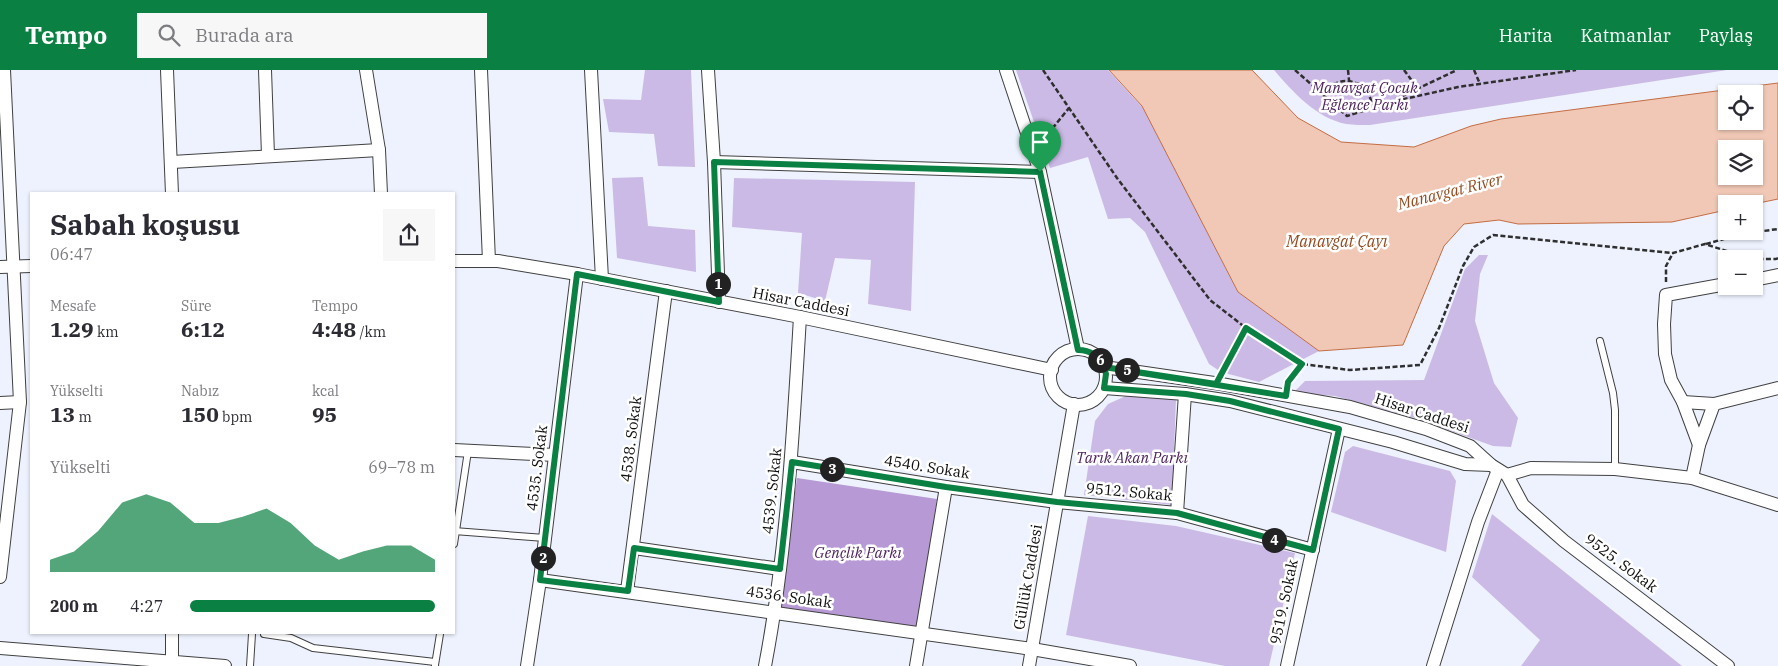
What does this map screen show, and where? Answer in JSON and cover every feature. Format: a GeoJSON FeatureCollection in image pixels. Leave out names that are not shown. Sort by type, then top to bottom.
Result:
{"type":"FeatureCollection","features":[{"type":"Feature","properties":{"kind":"street"},"geometry":{"type":"LineString","coordinates":[[0,577],[20,402],[4,70]]}},
{"type":"Feature","properties":{"kind":"street"},"geometry":{"type":"LineString","coordinates":[[167,70],[172,192]]}},
{"type":"Feature","properties":{"kind":"street"},"geometry":{"type":"LineString","coordinates":[[265,70],[268,156]]}},
{"type":"Feature","properties":{"kind":"street"},"geometry":{"type":"LineString","coordinates":[[366,70],[379,150],[380,192]]}},
{"type":"Feature","properties":{"kind":"street"},"geometry":{"type":"LineString","coordinates":[[481,70],[490,262]]}},
{"type":"Feature","properties":{"kind":"street"},"geometry":{"type":"LineString","coordinates":[[591,70],[602,278]]}},
{"type":"Feature","properties":{"kind":"street"},"geometry":{"type":"LineString","coordinates":[[708,70],[714,162],[719,302]]}},
{"type":"Feature","properties":{"kind":"street"},"geometry":{"type":"LineString","coordinates":[[1006,70],[1040,172],[1078,350]]}},
{"type":"Feature","properties":{"kind":"street"},"geometry":{"type":"LineString","coordinates":[[172,162],[379,150]]}},
{"type":"Feature","properties":{"kind":"street"},"geometry":{"type":"LineString","coordinates":[[714,162],[1040,172]]}},
{"type":"Feature","properties":{"kind":"street","name":"Hisar Caddesi"},"geometry":{"type":"LineString","coordinates":[[455,261],[490,262],[602,278],[1052,370]]}},
{"type":"Feature","properties":{"kind":"street"},"geometry":{"type":"LineString","coordinates":[[0,267],[30,266]]}},
{"type":"Feature","properties":{"kind":"street","name":"4535. Sokak"},"geometry":{"type":"LineString","coordinates":[[527,666],[540,580],[577,274]]}},
{"type":"Feature","properties":{"kind":"street"},"geometry":{"type":"LineString","coordinates":[[1763,278],[1778,276]]}},
{"type":"Feature","properties":{"kind":"street"},"geometry":{"type":"LineString","coordinates":[[1699,445],[1683,402],[1671,380],[1665,354],[1666,294],[1718,285]]}},
{"type":"Feature","properties":{"kind":"street","name":"4538. Sokak"},"geometry":{"type":"LineString","coordinates":[[628,591],[666,292]]}},
{"type":"Feature","properties":{"kind":"street","name":"4539. Sokak"},"geometry":{"type":"LineString","coordinates":[[765,666],[776,612],[792,462],[800,317]]}},
{"type":"Feature","properties":{"kind":"street"},"geometry":{"type":"LineString","coordinates":[[1078,350],[1090,352],[1096,355],[1104,367],[1106,374],[1104,388],[1094,400],[1088,403],[1074,404],[1061,399],[1056,393],[1051,380],[1052,370],[1062,354],[1078,350]]}},
{"type":"Feature","properties":{"kind":"street","name":"Hisar Caddesi"},"geometry":{"type":"LineString","coordinates":[[1104,367],[1350,407],[1426,429],[1470,446],[1499,470]]}},
{"type":"Feature","properties":{"kind":"street"},"geometry":{"type":"LineString","coordinates":[[1104,388],[1186,394],[1230,401],[1393,442],[1465,464],[1499,470],[1531,468],[1615,469],[1692,478],[1778,505]]}},
{"type":"Feature","properties":{"kind":"street"},"geometry":{"type":"LineString","coordinates":[[1683,402],[1714,404],[1778,388]]}},
{"type":"Feature","properties":{"kind":"street"},"geometry":{"type":"LineString","coordinates":[[1177,513],[1186,394]]}},
{"type":"Feature","properties":{"kind":"street"},"geometry":{"type":"LineString","coordinates":[[0,403],[20,402]]}},
{"type":"Feature","properties":{"kind":"street","name":"Güllük Caddesi"},"geometry":{"type":"LineString","coordinates":[[1030,666],[1074,404]]}},
{"type":"Feature","properties":{"kind":"street"},"geometry":{"type":"LineString","coordinates":[[1692,478],[1699,445],[1714,404]]}},
{"type":"Feature","properties":{"kind":"street","name":"9519. Sokak"},"geometry":{"type":"LineString","coordinates":[[1287,666],[1339,429]]}},
{"type":"Feature","properties":{"kind":"street"},"geometry":{"type":"LineString","coordinates":[[455,450],[555,455]]}},
{"type":"Feature","properties":{"kind":"street","name":"4540. Sokak"},"geometry":{"type":"LineString","coordinates":[[792,462],[946,487],[1057,502]]}},
{"type":"Feature","properties":{"kind":"street"},"geometry":{"type":"LineString","coordinates":[[1433,666],[1478,522],[1499,470]]}},
{"type":"Feature","properties":{"kind":"street","name":"9525. Sokak"},"geometry":{"type":"LineString","coordinates":[[1499,470],[1522,505],[1557,535],[1728,666]]}},
{"type":"Feature","properties":{"kind":"street"},"geometry":{"type":"LineString","coordinates":[[916,666],[946,487]]}},
{"type":"Feature","properties":{"kind":"street","name":"9512. Sokak"},"geometry":{"type":"LineString","coordinates":[[1057,502],[1177,513],[1313,550]]}},
{"type":"Feature","properties":{"kind":"street"},"geometry":{"type":"LineString","coordinates":[[634,548],[780,569]]}},
{"type":"Feature","properties":{"kind":"street","name":"4536. Sokak"},"geometry":{"type":"LineString","coordinates":[[540,580],[923,633],[1130,666]]}},
{"type":"Feature","properties":{"kind":"street"},"geometry":{"type":"LineString","coordinates":[[172,634],[172,661]]}},
{"type":"Feature","properties":{"kind":"street"},"geometry":{"type":"LineString","coordinates":[[0,648],[98,660],[172,661],[225,666]]}},
{"type":"Feature","properties":{"kind":"lane"},"geometry":{"type":"LineString","coordinates":[[1600,341],[1613,393],[1615,410],[1615,469]]}},
{"type":"Feature","properties":{"kind":"lane"},"geometry":{"type":"LineString","coordinates":[[468,451],[455,531],[545,538]]}},
{"type":"Feature","properties":{"kind":"lane"},"geometry":{"type":"LineString","coordinates":[[250,666],[252,634]]}},
{"type":"Feature","properties":{"kind":"lane"},"geometry":{"type":"LineString","coordinates":[[264,634],[291,638],[313,648],[435,664],[440,634]]}},
{"type":"Feature","properties":{"kind":"path"},"geometry":{"type":"LineString","coordinates":[[1043,70],[1118,178],[1210,300],[1246,328],[1302,364],[1350,370],[1420,365],[1438,328],[1458,276],[1474,247],[1493,235],[1673,253],[1742,234],[1778,229]]}},
{"type":"Feature","properties":{"kind":"path"},"geometry":{"type":"LineString","coordinates":[[1295,70],[1347,116],[1391,102],[1458,87],[1576,70]]}},
{"type":"Feature","properties":{"kind":"path"},"geometry":{"type":"LineString","coordinates":[[1348,70],[1349,80]]}},
{"type":"Feature","properties":{"kind":"path"},"geometry":{"type":"LineString","coordinates":[[1404,70],[1418,89]]}},
{"type":"Feature","properties":{"kind":"path"},"geometry":{"type":"LineString","coordinates":[[1391,102],[1457,70]]}},
{"type":"Feature","properties":{"kind":"path"},"geometry":{"type":"LineString","coordinates":[[1474,70],[1480,84]]}},
{"type":"Feature","properties":{"kind":"path"},"geometry":{"type":"LineString","coordinates":[[1321,93],[1335,82],[1349,80],[1365,86],[1374,107]]}},
{"type":"Feature","properties":{"kind":"path"},"geometry":{"type":"LineString","coordinates":[[1033,153],[1069,108]]}},
{"type":"Feature","properties":{"kind":"path"},"geometry":{"type":"LineString","coordinates":[[1704,244],[1750,259],[1778,258]]}},
{"type":"Feature","properties":{"kind":"path"},"geometry":{"type":"LineString","coordinates":[[1666,294],[1666,266],[1673,253]]}},
{"type":"Feature","properties":{"kind":"path"},"geometry":{"type":"LineString","coordinates":[[1216,384],[1246,328]]}},
{"type":"Feature","properties":{"kind":"path"},"geometry":{"type":"LineString","coordinates":[[1286,396],[1288,382],[1302,364]]}},
{"type":"Feature","properties":{"kind":"green space"},"geometry":{"type":"Polygon","coordinates":[[[645,70],[691,70],[695,167],[658,166],[654,134],[609,132],[603,99],[641,100],[645,70]]]}},
{"type":"Feature","properties":{"kind":"green space"},"geometry":{"type":"Polygon","coordinates":[[[1016,70],[1108,70],[1144,109],[1238,292],[1319,351],[1259,382],[1221,372],[1209,364],[1145,232],[1130,218],[1108,219],[1088,157],[1050,168],[1016,70]]]}},
{"type":"Feature","properties":{"kind":"green space","name":"Manavgat Çocuk Eğlence Parkı"},"geometry":{"type":"Polygon","coordinates":[[[1274,70],[1727,70],[1370,125],[1355,125],[1335,121],[1315,110],[1297,95],[1274,70]]]}},
{"type":"Feature","properties":{"kind":"green space"},"geometry":{"type":"Polygon","coordinates":[[[643,177],[648,226],[695,230],[696,272],[617,258],[612,178],[643,177]]]}},
{"type":"Feature","properties":{"kind":"green space"},"geometry":{"type":"Polygon","coordinates":[[[734,178],[915,182],[911,311],[868,304],[871,260],[835,258],[825,301],[798,293],[802,233],[732,227],[734,178]]]}},
{"type":"Feature","properties":{"kind":"green space"},"geometry":{"type":"Polygon","coordinates":[[[1479,255],[1488,255],[1480,274],[1475,321],[1494,383],[1518,418],[1511,447],[1493,446],[1415,418],[1335,396],[1293,393],[1305,381],[1424,380],[1465,269],[1479,255]]]}},
{"type":"Feature","properties":{"kind":"green space","name":"Tarık Akan Parkı"},"geometry":{"type":"Polygon","coordinates":[[[1128,395],[1176,399],[1172,505],[1084,495],[1095,421],[1108,404],[1128,395]]]}},
{"type":"Feature","properties":{"kind":"green space"},"geometry":{"type":"Polygon","coordinates":[[[1353,446],[1450,471],[1456,481],[1446,552],[1331,512],[1345,452],[1353,446]]]}},
{"type":"Feature","properties":{"kind":"green space","name":"Gençlik Parkı"},"geometry":{"type":"Polygon","coordinates":[[[797,478],[937,499],[918,629],[778,608],[797,478]]]}},
{"type":"Feature","properties":{"kind":"green space"},"geometry":{"type":"Polygon","coordinates":[[[1492,514],[1682,666],[1521,666],[1540,640],[1472,577],[1492,514]]]}},
{"type":"Feature","properties":{"kind":"green space"},"geometry":{"type":"Polygon","coordinates":[[[1088,516],[1176,526],[1295,553],[1269,666],[1225,666],[1066,635],[1088,516]]]}},
{"type":"Feature","properties":{"kind":"water","name":"Manavgat Çayı"},"geometry":{"type":"Polygon","coordinates":[[[1109,70],[1252,70],[1298,118],[1341,142],[1414,147],[1471,126],[1501,119],[1718,91],[1718,130],[1763,130],[1763,85],[1778,83],[1778,199],[1763,202],[1763,195],[1718,195],[1718,212],[1672,222],[1518,224],[1499,220],[1464,224],[1444,246],[1403,345],[1319,351],[1238,292],[1142,106],[1109,70]]]}},
{"type":"Feature","properties":{"kind":"route"},"geometry":{"type":"LineString","coordinates":[[1040,172],[714,162],[719,302],[577,274],[540,580],[628,591],[634,548],[780,569],[792,462],[946,487],[1057,502],[1177,513],[1313,550],[1339,429],[1230,401],[1186,394],[1104,388],[1106,381],[1104,367],[1216,384],[1246,328],[1302,364],[1288,382],[1286,396],[1221,384],[1104,367],[1096,355],[1078,350],[1040,172]]}},
{"type":"Feature","properties":{"kind":"water label","name":"Manavgat River"},"geometry":{"type":"Point","coordinates":[1450,191]}}]}
